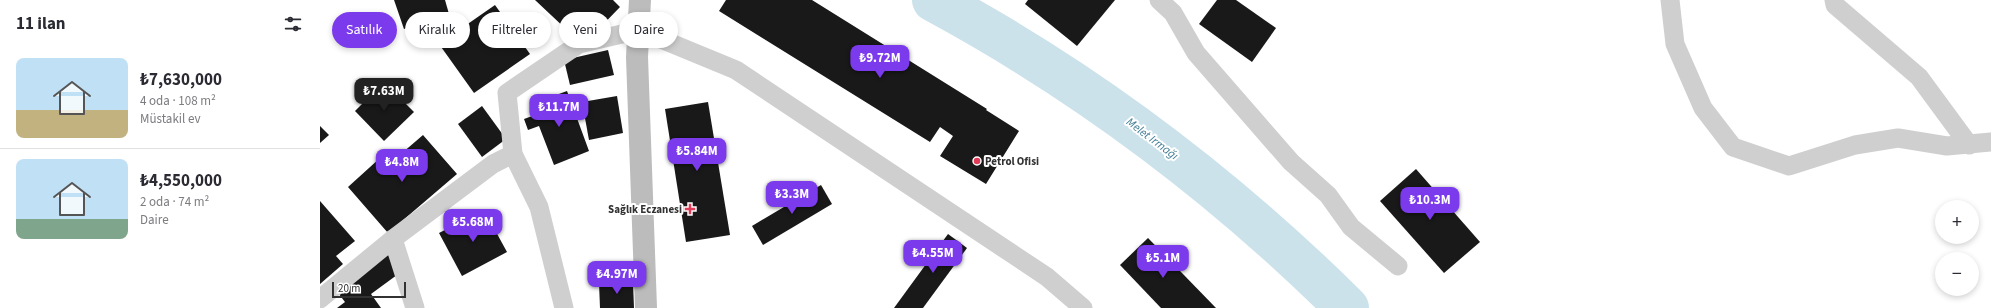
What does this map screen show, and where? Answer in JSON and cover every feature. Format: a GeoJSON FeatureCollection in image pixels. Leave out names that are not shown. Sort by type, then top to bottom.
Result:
{"type":"FeatureCollection","features":[{"type":"Feature","properties":{"kind":"main road"},"geometry":{"type":"LineString","coordinates":[[640,0],[640,12]]}},
{"type":"Feature","properties":{"kind":"main road"},"geometry":{"type":"LineString","coordinates":[[638,48],[646,308]]}},
{"type":"Feature","properties":{"kind":"street"},"geometry":{"type":"LineString","coordinates":[[1159,0],[1173,13],[1196,53],[1291,162],[1328,195],[1351,227],[1398,266]]}},
{"type":"Feature","properties":{"kind":"street"},"geometry":{"type":"LineString","coordinates":[[1670,0],[1675,44],[1703,108],[1733,147],[1789,166],[1855,144],[1898,138],[1947,146],[1991,142]]}},
{"type":"Feature","properties":{"kind":"street"},"geometry":{"type":"LineString","coordinates":[[1834,0],[1835,5],[1919,77],[1969,145]]}},
{"type":"Feature","properties":{"kind":"street"},"geometry":{"type":"LineString","coordinates":[[564,308],[539,207],[514,154],[507,93],[579,44],[619,35]]}},
{"type":"Feature","properties":{"kind":"street"},"geometry":{"type":"LineString","coordinates":[[678,46],[736,70],[1047,277],[1083,308]]}},
{"type":"Feature","properties":{"kind":"street"},"geometry":{"type":"LineString","coordinates":[[320,299],[393,239],[494,164],[514,154]]}},
{"type":"Feature","properties":{"kind":"street"},"geometry":{"type":"LineString","coordinates":[[393,239],[415,308]]}},
{"type":"Feature","properties":{"kind":"building"},"geometry":{"type":"Polygon","coordinates":[[[394,0],[445,0],[448,12],[405,12],[404,29],[394,0]]]}},
{"type":"Feature","properties":{"kind":"building"},"geometry":{"type":"Polygon","coordinates":[[[535,0],[613,0],[620,7],[611,16],[611,12],[559,12],[559,23],[551,15],[551,12],[548,12],[535,0]]]}},
{"type":"Feature","properties":{"kind":"building"},"geometry":{"type":"Polygon","coordinates":[[[726,0],[812,0],[987,109],[986,110],[1019,131],[986,184],[940,156],[953,136],[940,127],[930,142],[719,11],[726,0]]]}},
{"type":"Feature","properties":{"kind":"building"},"geometry":{"type":"Polygon","coordinates":[[[1028,0],[1115,0],[1077,46],[1025,4],[1028,0]]]}},
{"type":"Feature","properties":{"kind":"building"},"geometry":{"type":"Polygon","coordinates":[[[1217,0],[1236,0],[1276,28],[1252,62],[1199,24],[1217,0]]]}},
{"type":"Feature","properties":{"kind":"building"},"geometry":{"type":"Polygon","coordinates":[[[495,5],[500,12],[485,12],[495,5]]]}},
{"type":"Feature","properties":{"kind":"building"},"geometry":{"type":"Polygon","coordinates":[[[478,17],[478,48],[526,48],[530,54],[474,93],[442,48],[470,48],[470,22],[478,17]]]}},
{"type":"Feature","properties":{"kind":"building"},"geometry":{"type":"Polygon","coordinates":[[[608,50],[614,75],[570,85],[564,60],[608,50]]]}},
{"type":"Feature","properties":{"kind":"building"},"geometry":{"type":"Polygon","coordinates":[[[384,82],[414,112],[384,141],[355,111],[384,82]]]}},
{"type":"Feature","properties":{"kind":"building"},"geometry":{"type":"Polygon","coordinates":[[[567,91],[589,151],[554,165],[539,126],[528,130],[524,119],[535,115],[532,104],[567,91]]]}},
{"type":"Feature","properties":{"kind":"building"},"geometry":{"type":"Polygon","coordinates":[[[617,96],[623,133],[589,140],[582,102],[617,96]]]}},
{"type":"Feature","properties":{"kind":"building"},"geometry":{"type":"Polygon","coordinates":[[[708,102],[730,235],[686,242],[665,109],[708,102]]]}},
{"type":"Feature","properties":{"kind":"building"},"geometry":{"type":"Polygon","coordinates":[[[482,106],[506,139],[482,157],[458,124],[482,106]]]}},
{"type":"Feature","properties":{"kind":"building"},"geometry":{"type":"Polygon","coordinates":[[[320,126],[329,135],[320,143],[320,126]]]}},
{"type":"Feature","properties":{"kind":"building"},"geometry":{"type":"Polygon","coordinates":[[[423,135],[457,174],[388,233],[348,187],[380,158],[387,166],[423,135]]]}},
{"type":"Feature","properties":{"kind":"building"},"geometry":{"type":"Polygon","coordinates":[[[1416,169],[1480,242],[1444,273],[1380,201],[1416,169]]]}},
{"type":"Feature","properties":{"kind":"building"},"geometry":{"type":"Polygon","coordinates":[[[821,185],[832,204],[763,245],[752,226],[821,185]]]}},
{"type":"Feature","properties":{"kind":"building"},"geometry":{"type":"Polygon","coordinates":[[[320,201],[355,241],[336,256],[343,264],[320,284],[320,201]]]}},
{"type":"Feature","properties":{"kind":"building"},"geometry":{"type":"Polygon","coordinates":[[[484,210],[507,252],[462,276],[439,233],[484,210]]]}},
{"type":"Feature","properties":{"kind":"building"},"geometry":{"type":"Polygon","coordinates":[[[948,234],[967,248],[923,308],[894,308],[948,234]]]}},
{"type":"Feature","properties":{"kind":"building"},"geometry":{"type":"Polygon","coordinates":[[[1148,238],[1216,308],[1161,308],[1120,265],[1148,238]]]}},
{"type":"Feature","properties":{"kind":"building"},"geometry":{"type":"Polygon","coordinates":[[[386,252],[401,272],[371,294],[381,308],[337,308],[345,302],[335,289],[386,252]]]}},
{"type":"Feature","properties":{"kind":"building"},"geometry":{"type":"Polygon","coordinates":[[[633,282],[634,308],[600,308],[599,283],[633,282]]]}},
{"type":"Feature","properties":{"kind":"waterway","name":"Melet Irmağı"},"geometry":{"type":"LineString","coordinates":[[934,0],[991,32],[1046,66],[1100,101],[1152,139],[1252,220],[1347,308]]}},
{"type":"Feature","properties":{"kind":"place","name":"Petrol Ofisi"},"geometry":{"type":"Point","coordinates":[977,161]}},
{"type":"Feature","properties":{"kind":"place","name":"Sağlık Eczanesi"},"geometry":{"type":"Point","coordinates":[690,209]}}]}
